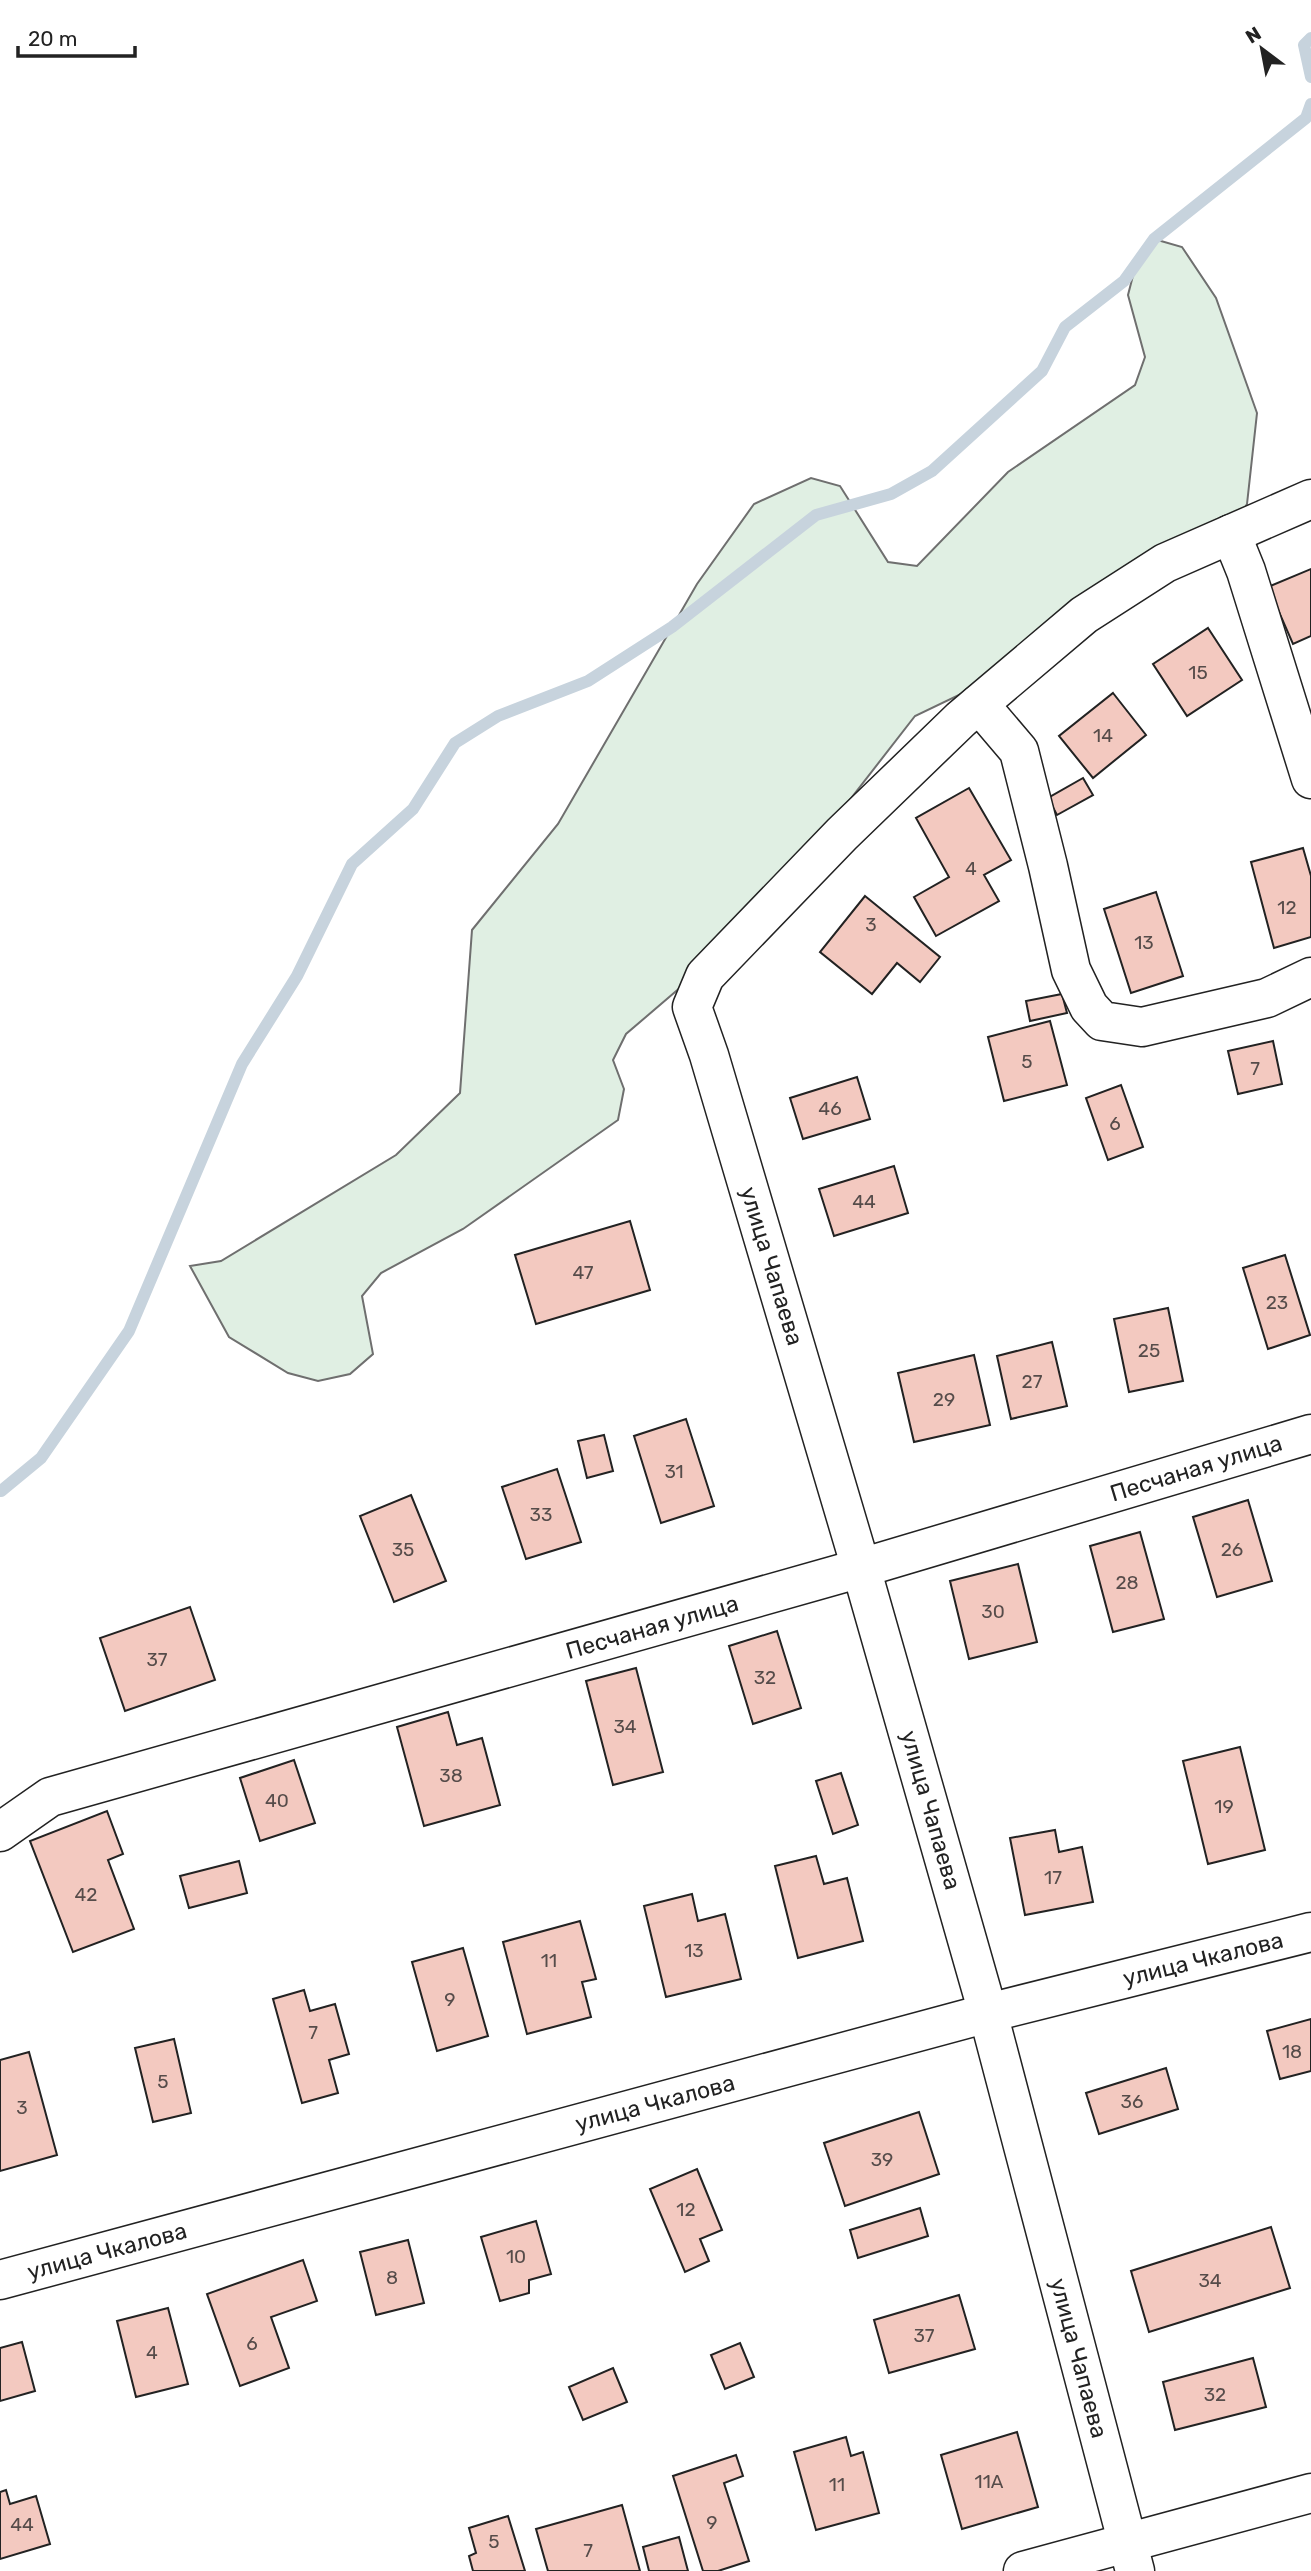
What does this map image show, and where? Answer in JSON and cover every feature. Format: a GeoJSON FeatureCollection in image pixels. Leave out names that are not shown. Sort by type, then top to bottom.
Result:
{"type":"FeatureCollection","features":[{"type":"Feature","properties":{"kind":"street","name":"улица Чапаева"},"geometry":{"type":"LineString","coordinates":[[1131,2557],[988,2013],[861,1568],[709,1055],[692,1007],[705,975],[774,907],[842,834],[979,704],[1084,615],[1166,564],[1311,499]]}},
{"type":"Feature","properties":{"kind":"street"},"geometry":{"type":"LineString","coordinates":[[1231,534],[1250,584],[1311,779]]}},
{"type":"Feature","properties":{"kind":"street"},"geometry":{"type":"LineString","coordinates":[[979,704],[1019,751],[1048,866],[1070,970],[1089,1007],[1102,1021],[1142,1027],[1267,998],[1311,977]]}},
{"type":"Feature","properties":{"kind":"street","name":"Песчаная улица"},"geometry":{"type":"LineString","coordinates":[[0,1832],[50,1797],[861,1568],[1311,1434]]}},
{"type":"Feature","properties":{"kind":"street","name":"улица Чкалова"},"geometry":{"type":"LineString","coordinates":[[0,2280],[988,2013],[1311,1932]]}},
{"type":"Feature","properties":{"kind":"street"},"geometry":{"type":"LineString","coordinates":[[1023,2571],[1131,2557],[1311,2493]]}},
{"type":"Feature","properties":{"kind":"green space"},"geometry":{"type":"Polygon","coordinates":[[[1154,239],[1182,247],[1216,298],[1257,413],[1247,504],[1233,530],[1034,659],[915,716],[751,927],[626,1034],[613,1060],[624,1089],[618,1120],[463,1229],[381,1273],[362,1296],[373,1354],[350,1374],[318,1381],[288,1373],[229,1337],[190,1266],[221,1261],[396,1155],[460,1093],[472,930],[558,824],[697,584],[754,504],[811,478],[840,486],[888,562],[917,566],[1008,472],[1135,385],[1145,357],[1128,295],[1136,264],[1154,239]]]}},
{"type":"Feature","properties":{"kind":"building"},"geometry":{"type":"Polygon","coordinates":[[[1311,569],[1311,636],[1293,644],[1268,587],[1311,569]]]}},
{"type":"Feature","properties":{"kind":"building"},"geometry":{"type":"Polygon","coordinates":[[[1208,628],[1242,680],[1187,716],[1153,664],[1208,628]]]}},
{"type":"Feature","properties":{"kind":"building"},"geometry":{"type":"Polygon","coordinates":[[[1113,693],[1146,735],[1093,778],[1059,736],[1113,693]]]}},
{"type":"Feature","properties":{"kind":"building"},"geometry":{"type":"Polygon","coordinates":[[[1083,778],[1093,795],[1057,815],[1048,798],[1083,778]]]}},
{"type":"Feature","properties":{"kind":"building"},"geometry":{"type":"Polygon","coordinates":[[[969,788],[1011,860],[984,875],[999,901],[936,936],[914,897],[949,877],[916,818],[969,788]]]}},
{"type":"Feature","properties":{"kind":"building"},"geometry":{"type":"Polygon","coordinates":[[[1303,848],[1311,876],[1311,937],[1274,948],[1251,862],[1303,848]]]}},
{"type":"Feature","properties":{"kind":"building"},"geometry":{"type":"Polygon","coordinates":[[[1156,892],[1183,976],[1131,993],[1104,909],[1156,892]]]}},
{"type":"Feature","properties":{"kind":"building"},"geometry":{"type":"Polygon","coordinates":[[[865,896],[940,957],[920,982],[897,963],[872,994],[820,952],[865,896]]]}},
{"type":"Feature","properties":{"kind":"building"},"geometry":{"type":"Polygon","coordinates":[[[1062,994],[1067,1013],[1030,1021],[1026,1001],[1062,994]]]}},
{"type":"Feature","properties":{"kind":"building"},"geometry":{"type":"Polygon","coordinates":[[[1050,1021],[1067,1085],[1004,1101],[988,1037],[1050,1021]]]}},
{"type":"Feature","properties":{"kind":"building"},"geometry":{"type":"Polygon","coordinates":[[[1273,1041],[1282,1084],[1238,1094],[1228,1051],[1273,1041]]]}},
{"type":"Feature","properties":{"kind":"building"},"geometry":{"type":"Polygon","coordinates":[[[857,1077],[870,1119],[803,1139],[790,1098],[857,1077]]]}},
{"type":"Feature","properties":{"kind":"building"},"geometry":{"type":"Polygon","coordinates":[[[1121,1085],[1143,1147],[1108,1160],[1086,1098],[1121,1085]]]}},
{"type":"Feature","properties":{"kind":"building"},"geometry":{"type":"Polygon","coordinates":[[[894,1166],[908,1213],[834,1236],[819,1189],[894,1166]]]}},
{"type":"Feature","properties":{"kind":"building"},"geometry":{"type":"Polygon","coordinates":[[[630,1221],[650,1290],[536,1324],[515,1255],[630,1221]]]}},
{"type":"Feature","properties":{"kind":"building"},"geometry":{"type":"Polygon","coordinates":[[[1285,1255],[1310,1335],[1268,1349],[1243,1268],[1285,1255]]]}},
{"type":"Feature","properties":{"kind":"building"},"geometry":{"type":"Polygon","coordinates":[[[1168,1308],[1183,1381],[1129,1392],[1114,1319],[1168,1308]]]}},
{"type":"Feature","properties":{"kind":"building"},"geometry":{"type":"Polygon","coordinates":[[[1052,1342],[1067,1406],[1011,1419],[997,1356],[1052,1342]]]}},
{"type":"Feature","properties":{"kind":"building"},"geometry":{"type":"Polygon","coordinates":[[[974,1355],[990,1425],[914,1442],[898,1373],[974,1355]]]}},
{"type":"Feature","properties":{"kind":"building"},"geometry":{"type":"Polygon","coordinates":[[[686,1419],[714,1506],[661,1523],[634,1436],[686,1419]]]}},
{"type":"Feature","properties":{"kind":"building"},"geometry":{"type":"Polygon","coordinates":[[[604,1435],[613,1471],[587,1478],[578,1441],[604,1435]]]}},
{"type":"Feature","properties":{"kind":"building"},"geometry":{"type":"Polygon","coordinates":[[[557,1469],[581,1542],[526,1559],[502,1487],[557,1469]]]}},
{"type":"Feature","properties":{"kind":"building"},"geometry":{"type":"Polygon","coordinates":[[[411,1495],[446,1581],[394,1602],[360,1516],[411,1495]]]}},
{"type":"Feature","properties":{"kind":"building"},"geometry":{"type":"Polygon","coordinates":[[[1248,1500],[1272,1581],[1217,1597],[1193,1517],[1248,1500]]]}},
{"type":"Feature","properties":{"kind":"building"},"geometry":{"type":"Polygon","coordinates":[[[1140,1532],[1164,1619],[1113,1632],[1090,1546],[1140,1532]]]}},
{"type":"Feature","properties":{"kind":"building"},"geometry":{"type":"Polygon","coordinates":[[[1018,1564],[1037,1642],[969,1659],[950,1581],[1018,1564]]]}},
{"type":"Feature","properties":{"kind":"building"},"geometry":{"type":"Polygon","coordinates":[[[190,1607],[215,1680],[125,1711],[100,1638],[190,1607]]]}},
{"type":"Feature","properties":{"kind":"building"},"geometry":{"type":"Polygon","coordinates":[[[777,1631],[801,1708],[753,1724],[729,1646],[777,1631]]]}},
{"type":"Feature","properties":{"kind":"building"},"geometry":{"type":"Polygon","coordinates":[[[636,1668],[663,1772],[613,1785],[586,1681],[636,1668]]]}},
{"type":"Feature","properties":{"kind":"building"},"geometry":{"type":"Polygon","coordinates":[[[448,1712],[457,1745],[482,1738],[500,1805],[424,1826],[397,1727],[448,1712]]]}},
{"type":"Feature","properties":{"kind":"building"},"geometry":{"type":"Polygon","coordinates":[[[1240,1747],[1265,1850],[1208,1864],[1183,1761],[1240,1747]]]}},
{"type":"Feature","properties":{"kind":"building"},"geometry":{"type":"Polygon","coordinates":[[[294,1760],[315,1823],[260,1841],[240,1778],[294,1760]]]}},
{"type":"Feature","properties":{"kind":"building"},"geometry":{"type":"Polygon","coordinates":[[[841,1773],[858,1825],[833,1834],[816,1781],[841,1773]]]}},
{"type":"Feature","properties":{"kind":"building"},"geometry":{"type":"Polygon","coordinates":[[[107,1811],[123,1854],[108,1860],[134,1929],[73,1952],[30,1841],[107,1811]]]}},
{"type":"Feature","properties":{"kind":"building"},"geometry":{"type":"Polygon","coordinates":[[[1055,1830],[1059,1852],[1082,1847],[1093,1902],[1025,1915],[1010,1838],[1055,1830]]]}},
{"type":"Feature","properties":{"kind":"building"},"geometry":{"type":"Polygon","coordinates":[[[816,1856],[824,1884],[847,1878],[863,1941],[798,1958],[775,1866],[816,1856]]]}},
{"type":"Feature","properties":{"kind":"building"},"geometry":{"type":"Polygon","coordinates":[[[239,1861],[247,1893],[189,1908],[180,1876],[239,1861]]]}},
{"type":"Feature","properties":{"kind":"building"},"geometry":{"type":"Polygon","coordinates":[[[692,1894],[698,1921],[725,1914],[741,1979],[666,1997],[644,1906],[692,1894]]]}},
{"type":"Feature","properties":{"kind":"building"},"geometry":{"type":"Polygon","coordinates":[[[580,1921],[596,1979],[582,1982],[591,2017],[527,2034],[503,1942],[580,1921]]]}},
{"type":"Feature","properties":{"kind":"building"},"geometry":{"type":"Polygon","coordinates":[[[463,1948],[488,2036],[437,2051],[412,1962],[463,1948]]]}},
{"type":"Feature","properties":{"kind":"building"},"geometry":{"type":"Polygon","coordinates":[[[304,1990],[310,2011],[335,2004],[349,2054],[329,2060],[338,2093],[302,2103],[273,1999],[304,1990]]]}},
{"type":"Feature","properties":{"kind":"building"},"geometry":{"type":"Polygon","coordinates":[[[1311,2019],[1311,2071],[1280,2079],[1267,2031],[1311,2019]]]}},
{"type":"Feature","properties":{"kind":"building"},"geometry":{"type":"Polygon","coordinates":[[[174,2039],[191,2113],[153,2122],[135,2048],[174,2039]]]}},
{"type":"Feature","properties":{"kind":"building"},"geometry":{"type":"Polygon","coordinates":[[[29,2052],[57,2155],[0,2171],[0,2060],[29,2052]]]}},
{"type":"Feature","properties":{"kind":"building"},"geometry":{"type":"Polygon","coordinates":[[[1166,2068],[1178,2109],[1099,2134],[1086,2093],[1166,2068]]]}},
{"type":"Feature","properties":{"kind":"building"},"geometry":{"type":"Polygon","coordinates":[[[919,2112],[939,2174],[845,2206],[824,2143],[919,2112]]]}},
{"type":"Feature","properties":{"kind":"building"},"geometry":{"type":"Polygon","coordinates":[[[697,2169],[722,2230],[700,2239],[709,2261],[685,2272],[650,2189],[697,2169]]]}},
{"type":"Feature","properties":{"kind":"building"},"geometry":{"type":"Polygon","coordinates":[[[920,2208],[928,2236],[858,2258],[850,2230],[920,2208]]]}},
{"type":"Feature","properties":{"kind":"building"},"geometry":{"type":"Polygon","coordinates":[[[536,2221],[551,2274],[529,2280],[529,2293],[500,2301],[481,2237],[536,2221]]]}},
{"type":"Feature","properties":{"kind":"building"},"geometry":{"type":"Polygon","coordinates":[[[1271,2227],[1290,2288],[1149,2332],[1131,2271],[1271,2227]]]}},
{"type":"Feature","properties":{"kind":"building"},"geometry":{"type":"Polygon","coordinates":[[[408,2240],[424,2303],[376,2315],[360,2252],[408,2240]]]}},
{"type":"Feature","properties":{"kind":"building"},"geometry":{"type":"Polygon","coordinates":[[[303,2260],[317,2301],[271,2317],[289,2368],[240,2386],[207,2294],[303,2260]]]}},
{"type":"Feature","properties":{"kind":"building"},"geometry":{"type":"Polygon","coordinates":[[[959,2295],[975,2349],[889,2373],[874,2320],[959,2295]]]}},
{"type":"Feature","properties":{"kind":"building"},"geometry":{"type":"Polygon","coordinates":[[[168,2308],[188,2384],[136,2397],[117,2321],[168,2308]]]}},
{"type":"Feature","properties":{"kind":"building"},"geometry":{"type":"Polygon","coordinates":[[[22,2342],[35,2391],[0,2401],[0,2348],[22,2342]]]}},
{"type":"Feature","properties":{"kind":"building"},"geometry":{"type":"Polygon","coordinates":[[[740,2343],[754,2377],[725,2389],[711,2355],[740,2343]]]}},
{"type":"Feature","properties":{"kind":"building"},"geometry":{"type":"Polygon","coordinates":[[[1253,2358],[1266,2407],[1175,2430],[1163,2382],[1253,2358]]]}},
{"type":"Feature","properties":{"kind":"building"},"geometry":{"type":"Polygon","coordinates":[[[613,2368],[627,2402],[583,2420],[569,2387],[613,2368]]]}},
{"type":"Feature","properties":{"kind":"building"},"geometry":{"type":"Polygon","coordinates":[[[1017,2432],[1038,2507],[962,2529],[941,2455],[1017,2432]]]}},
{"type":"Feature","properties":{"kind":"building"},"geometry":{"type":"Polygon","coordinates":[[[846,2437],[851,2456],[863,2452],[879,2513],[816,2530],[794,2452],[846,2437]]]}},
{"type":"Feature","properties":{"kind":"building"},"geometry":{"type":"Polygon","coordinates":[[[736,2455],[743,2476],[724,2483],[749,2561],[718,2571],[703,2571],[673,2476],[736,2455]]]}},
{"type":"Feature","properties":{"kind":"building"},"geometry":{"type":"Polygon","coordinates":[[[6,2490],[10,2504],[36,2496],[50,2544],[0,2559],[0,2492],[6,2490]]]}},
{"type":"Feature","properties":{"kind":"building"},"geometry":{"type":"Polygon","coordinates":[[[622,2505],[640,2571],[548,2571],[536,2529],[622,2505]]]}},
{"type":"Feature","properties":{"kind":"building"},"geometry":{"type":"Polygon","coordinates":[[[508,2516],[525,2571],[473,2571],[469,2556],[476,2553],[469,2528],[508,2516]]]}},
{"type":"Feature","properties":{"kind":"building"},"geometry":{"type":"Polygon","coordinates":[[[679,2537],[688,2571],[649,2571],[643,2547],[679,2537]]]}},
{"type":"Feature","properties":{"kind":"waterway"},"geometry":{"type":"LineString","coordinates":[[1311,38],[1304,45],[1311,77]]}},
{"type":"Feature","properties":{"kind":"waterway"},"geometry":{"type":"LineString","coordinates":[[1,1491],[41,1458],[129,1331],[242,1064],[297,976],[352,864],[413,809],[455,743],[498,716],[588,681],[672,627],[816,515],[891,494],[932,471],[1042,371],[1065,327],[1124,281],[1154,239],[1306,118],[1311,104]]}}]}
